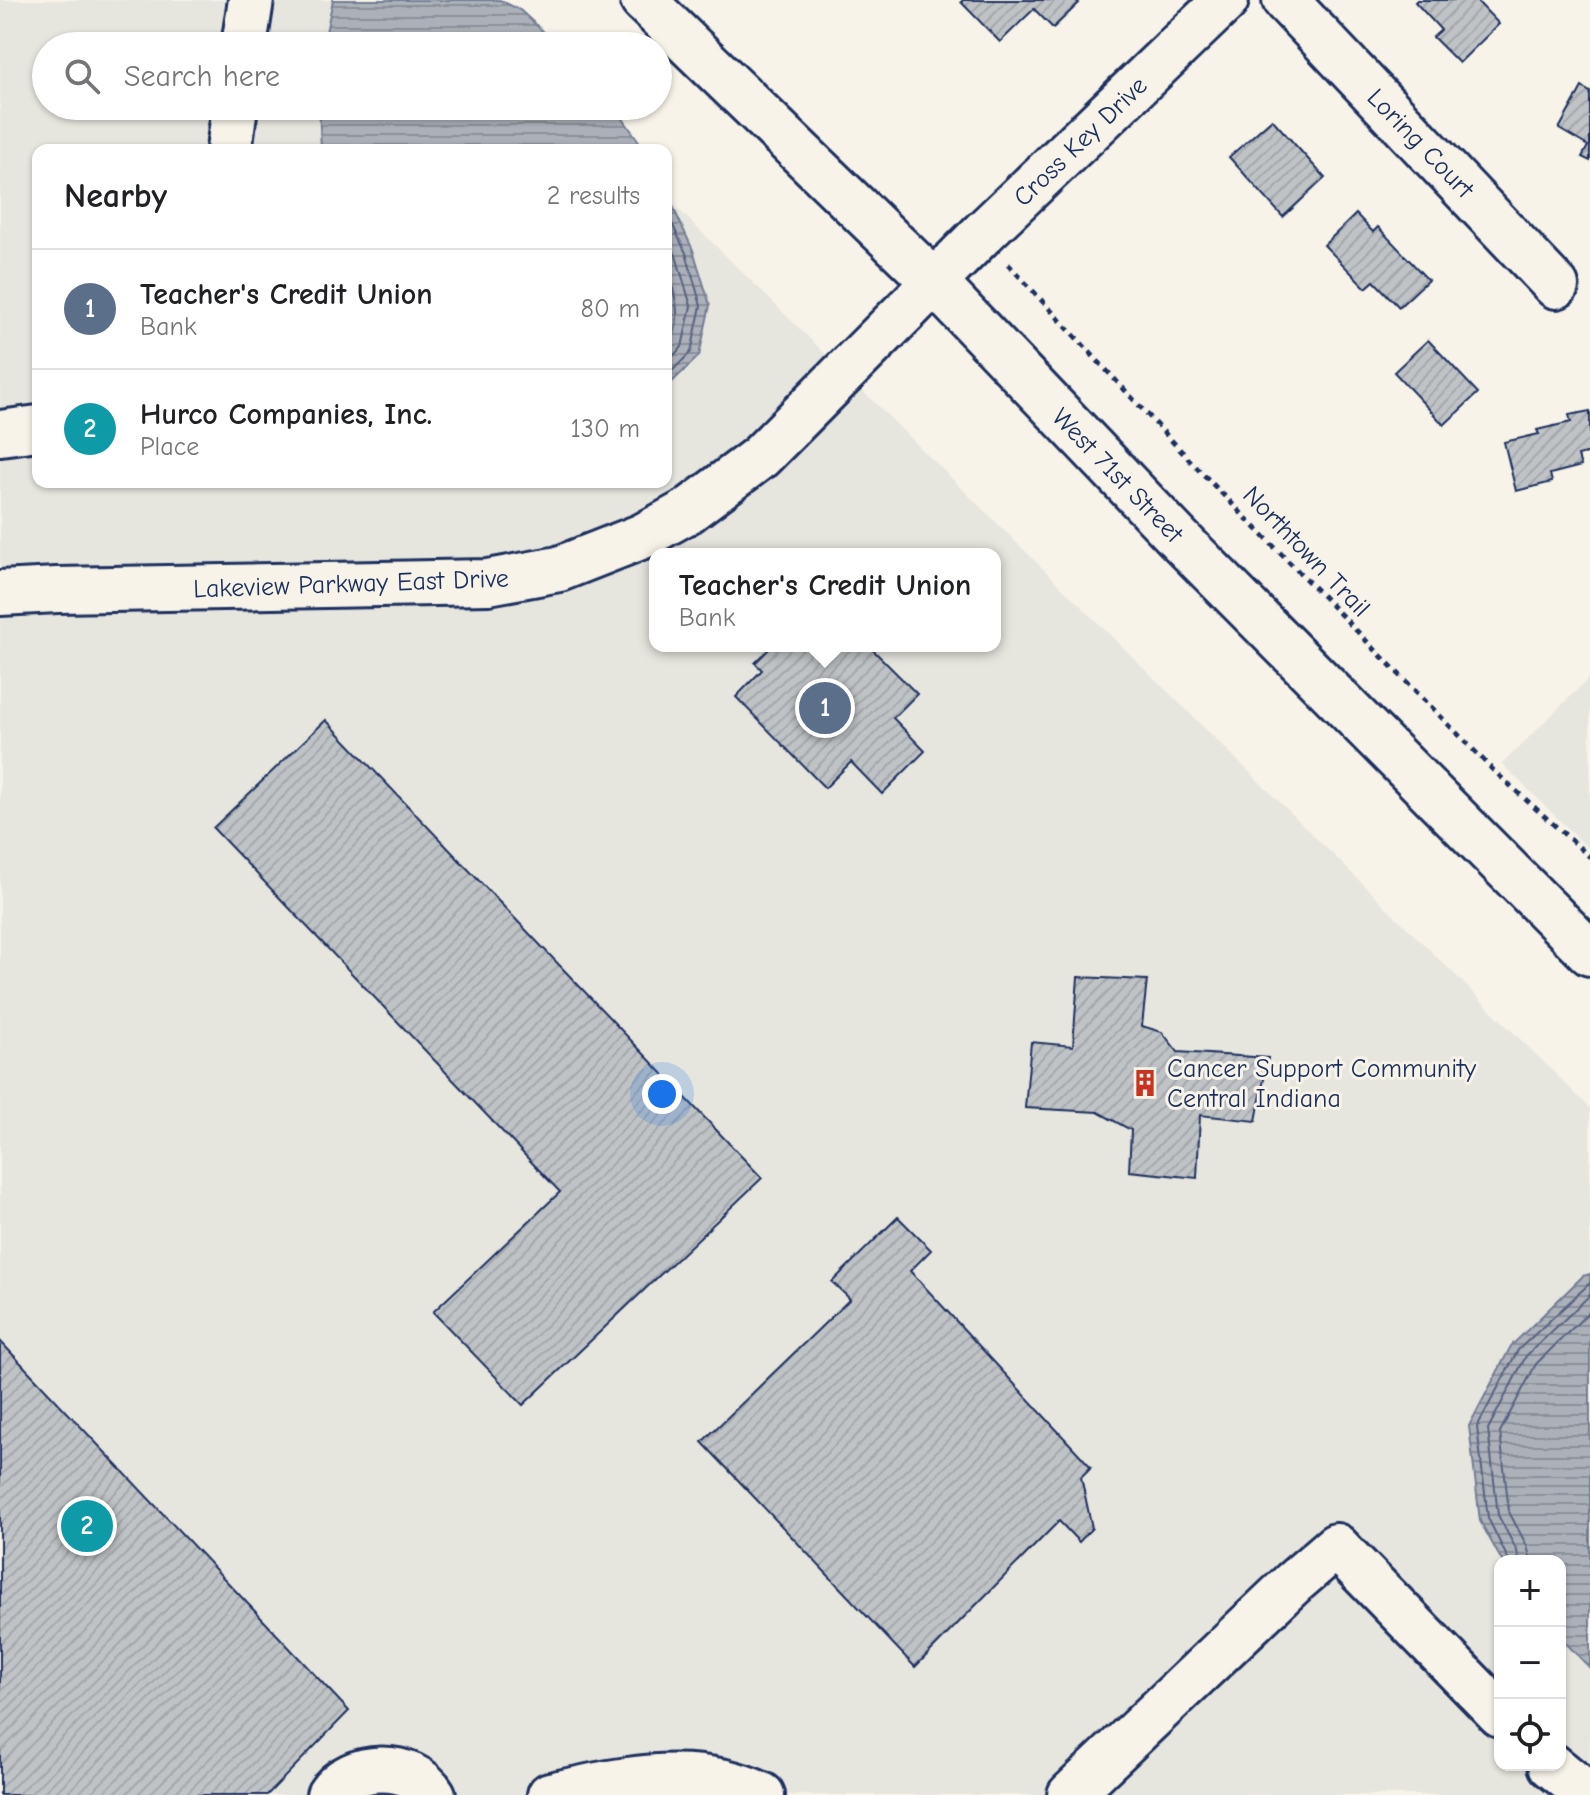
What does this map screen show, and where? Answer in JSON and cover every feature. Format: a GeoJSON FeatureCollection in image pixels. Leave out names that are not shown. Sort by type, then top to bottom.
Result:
{"type":"FeatureCollection","features":[{"type":"Feature","properties":{"kind":"street"},"geometry":{"type":"LineString","coordinates":[[246,32],[251,0]]}},
{"type":"Feature","properties":{"kind":"street","name":"West 71st Street"},"geometry":{"type":"LineString","coordinates":[[643,0],[934,282],[1179,539],[1590,953]]}},
{"type":"Feature","properties":{"kind":"street","name":"Cross Key Drive"},"geometry":{"type":"LineString","coordinates":[[934,282],[1226,0]]}},
{"type":"Feature","properties":{"kind":"street","name":"Loring Court"},"geometry":{"type":"LineString","coordinates":[[1285,0],[1556,286]]}},
{"type":"Feature","properties":{"kind":"street"},"geometry":{"type":"LineString","coordinates":[[230,144],[233,120]]}},
{"type":"Feature","properties":{"kind":"street","name":"Lakeview Parkway East Drive"},"geometry":{"type":"LineString","coordinates":[[0,593],[443,585],[509,580],[567,566],[653,531],[732,480],[760,457],[934,282]]}},
{"type":"Feature","properties":{"kind":"street"},"geometry":{"type":"LineString","coordinates":[[0,433],[32,429]]}},
{"type":"Feature","properties":{"kind":"street"},"geometry":{"type":"LineString","coordinates":[[1070,1795],[1336,1546],[1494,1708]]}},
{"type":"Feature","properties":{"kind":"street"},"geometry":{"type":"LineString","coordinates":[[329,1795],[334,1786],[364,1770],[399,1770],[429,1789],[433,1795]]}},
{"type":"Feature","properties":{"kind":"street"},"geometry":{"type":"LineString","coordinates":[[1558,1771],[1588,1795]]}},
{"type":"Feature","properties":{"kind":"street"},"geometry":{"type":"LineString","coordinates":[[550,1795],[635,1777],[671,1774],[724,1782],[762,1795]]}},
{"type":"Feature","properties":{"kind":"path","name":"Northtown Trail"},"geometry":{"type":"LineString","coordinates":[[1006,263],[1197,468],[1494,771],[1590,857]]}},
{"type":"Feature","properties":{"kind":"shaded area"},"geometry":{"type":"Polygon","coordinates":[[[0,0],[466,0],[499,32],[32,32],[32,120],[588,120],[613,144],[32,144],[32,488],[672,488],[672,203],[1590,1108],[1590,1795],[0,1795],[0,0]]]}},
{"type":"Feature","properties":{"kind":"shaded area"},"geometry":{"type":"Polygon","coordinates":[[[1590,677],[1590,850],[1502,764],[1590,677]]]}},
{"type":"Feature","properties":{"kind":"water"},"geometry":{"type":"Polygon","coordinates":[[[333,0],[500,0],[520,10],[544,32],[326,32],[333,0]]]}},
{"type":"Feature","properties":{"kind":"water"},"geometry":{"type":"Polygon","coordinates":[[[320,120],[624,120],[641,144],[321,144],[320,120]]]}},
{"type":"Feature","properties":{"kind":"water"},"geometry":{"type":"Polygon","coordinates":[[[672,205],[693,250],[710,305],[699,356],[672,382],[672,205]]]}},
{"type":"Feature","properties":{"kind":"water"},"geometry":{"type":"Polygon","coordinates":[[[1590,1274],[1590,1668],[1566,1643],[1566,1555],[1499,1555],[1480,1521],[1469,1426],[1511,1346],[1583,1276],[1590,1274]]]}},
{"type":"Feature","properties":{"kind":"building"},"geometry":{"type":"Polygon","coordinates":[[[1075,0],[1079,3],[1053,28],[1034,9],[1000,42],[961,2],[1075,0]]]}},
{"type":"Feature","properties":{"kind":"building"},"geometry":{"type":"Polygon","coordinates":[[[1476,0],[1499,24],[1459,63],[1433,37],[1441,30],[1415,2],[1476,0]]]}},
{"type":"Feature","properties":{"kind":"building"},"geometry":{"type":"Polygon","coordinates":[[[1582,87],[1590,92],[1590,161],[1582,157],[1588,146],[1559,129],[1582,87]]]}},
{"type":"Feature","properties":{"kind":"building"},"geometry":{"type":"Polygon","coordinates":[[[1272,119],[1325,178],[1283,217],[1229,157],[1272,119]]]}},
{"type":"Feature","properties":{"kind":"building"},"geometry":{"type":"Polygon","coordinates":[[[1356,214],[1373,232],[1378,227],[1428,280],[1399,307],[1374,281],[1366,288],[1324,245],[1356,214]]]}},
{"type":"Feature","properties":{"kind":"building"},"geometry":{"type":"Polygon","coordinates":[[[1428,340],[1478,393],[1444,425],[1394,372],[1428,340]]]}},
{"type":"Feature","properties":{"kind":"building"},"geometry":{"type":"Polygon","coordinates":[[[1590,411],[1590,453],[1578,456],[1581,466],[1550,474],[1552,482],[1516,491],[1504,442],[1539,434],[1537,430],[1571,422],[1569,415],[1590,411]]]}},
{"type":"Feature","properties":{"kind":"building"},"geometry":{"type":"Polygon","coordinates":[[[766,652],[875,652],[917,694],[893,718],[925,751],[882,794],[851,762],[825,788],[736,697],[762,670],[755,663],[766,652]]]}},
{"type":"Feature","properties":{"kind":"building"},"geometry":{"type":"Polygon","coordinates":[[[326,720],[762,1178],[523,1405],[433,1312],[560,1192],[213,828],[326,720]]]}},
{"type":"Feature","properties":{"kind":"building","name":"Cancer Support Community Central Indiana"},"geometry":{"type":"Polygon","coordinates":[[[1078,977],[1147,980],[1142,1026],[1162,1032],[1178,1052],[1268,1058],[1256,1121],[1200,1115],[1197,1178],[1129,1171],[1131,1130],[1098,1112],[1025,1108],[1031,1042],[1073,1046],[1078,977]]]}},
{"type":"Feature","properties":{"kind":"building"},"geometry":{"type":"Polygon","coordinates":[[[898,1217],[931,1250],[910,1271],[1091,1467],[1081,1477],[1092,1528],[1079,1542],[1059,1521],[915,1667],[702,1442],[850,1299],[832,1282],[898,1217]]]}},
{"type":"Feature","properties":{"kind":"building"},"geometry":{"type":"Polygon","coordinates":[[[0,1341],[349,1711],[267,1795],[0,1795],[0,1341]]]}},
{"type":"Feature","properties":{"kind":"place","name":"Teacher's Credit Union"},"geometry":{"type":"Point","coordinates":[825,708]}},
{"type":"Feature","properties":{"kind":"place","name":"Cancer Support Community Central Indiana"},"geometry":{"type":"Point","coordinates":[1145,1083]}},
{"type":"Feature","properties":{"kind":"place","name":"Hurco Companies, Inc."},"geometry":{"type":"Point","coordinates":[87,1526]}}]}
